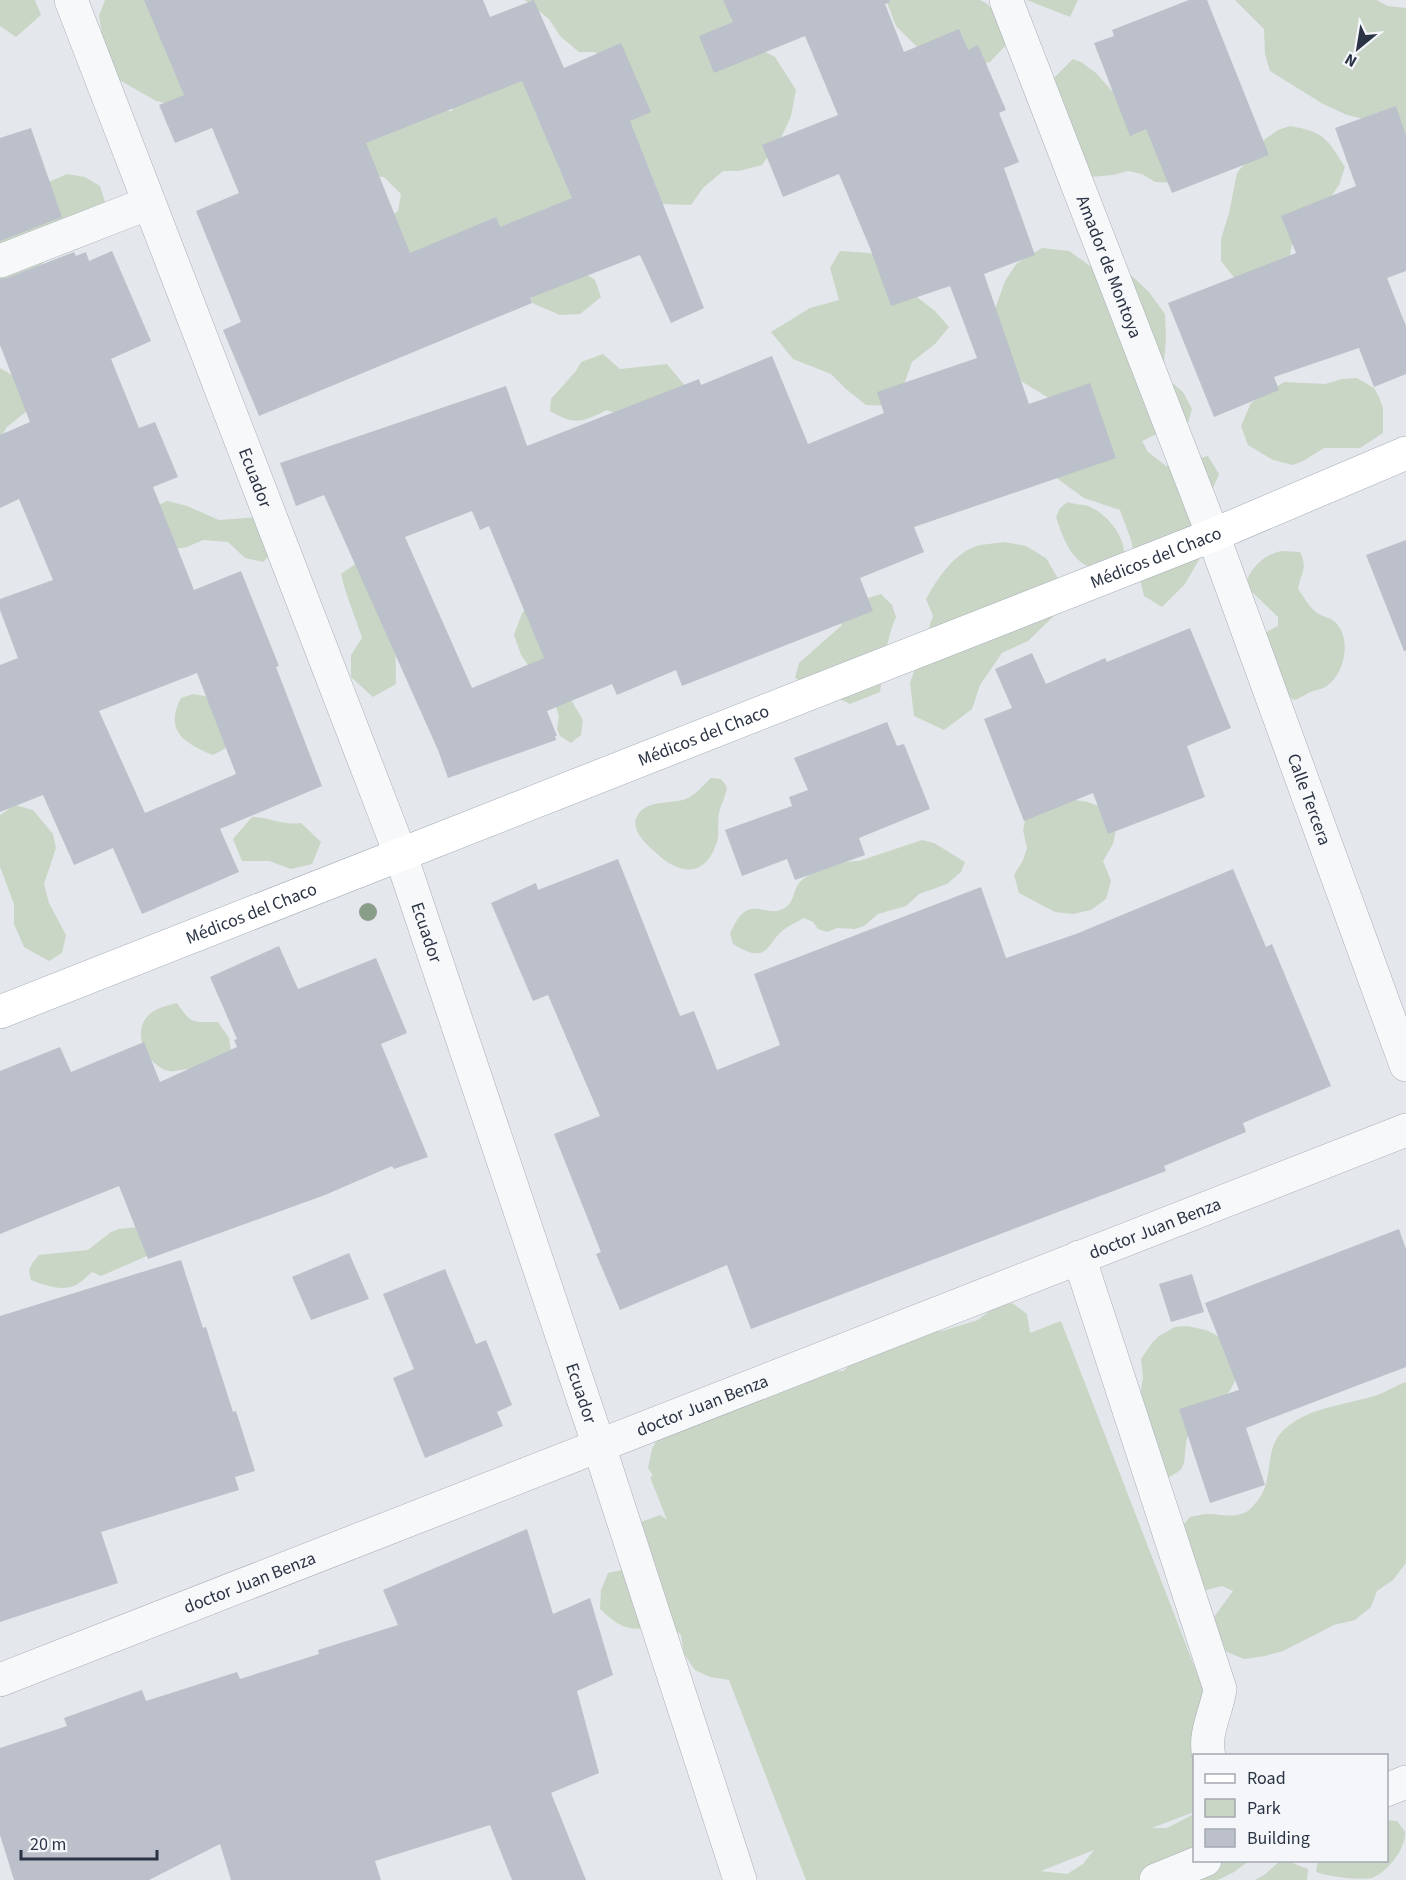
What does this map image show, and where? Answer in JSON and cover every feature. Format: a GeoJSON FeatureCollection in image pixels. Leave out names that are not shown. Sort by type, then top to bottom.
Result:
{"type":"FeatureCollection","features":[{"type":"Feature","properties":{"kind":"main road","name":"Médicos del Chaco"},"geometry":{"type":"LineString","coordinates":[[0,1011],[1213,535],[1406,453]]}},
{"type":"Feature","properties":{"kind":"street","name":"Ecuador"},"geometry":{"type":"LineString","coordinates":[[71,0],[400,853],[599,1446],[740,1880]]}},
{"type":"Feature","properties":{"kind":"street","name":"Amador de Montoya"},"geometry":{"type":"LineString","coordinates":[[1006,0],[1213,535]]}},
{"type":"Feature","properties":{"kind":"street"},"geometry":{"type":"LineString","coordinates":[[0,261],[149,203]]}},
{"type":"Feature","properties":{"kind":"street","name":"Calle Tercera"},"geometry":{"type":"LineString","coordinates":[[1213,535],[1406,1065]]}},
{"type":"Feature","properties":{"kind":"street","name":"doctor Juan Benza"},"geometry":{"type":"LineString","coordinates":[[0,1680],[1406,1131]]}},
{"type":"Feature","properties":{"kind":"street"},"geometry":{"type":"LineString","coordinates":[[1079,1257],[1220,1689],[1218,1705],[1210,1726],[1209,1754]]}},
{"type":"Feature","properties":{"kind":"street"},"geometry":{"type":"LineString","coordinates":[[1388,1789],[1406,1782]]}},
{"type":"Feature","properties":{"kind":"street"},"geometry":{"type":"LineString","coordinates":[[1156,1880],[1200,1862]]}},
{"type":"Feature","properties":{"kind":"green space"},"geometry":{"type":"Polygon","coordinates":[[[0,0],[35,0],[41,15],[16,37],[0,26],[0,0]]]}},
{"type":"Feature","properties":{"kind":"green space"},"geometry":{"type":"Polygon","coordinates":[[[105,0],[175,0],[216,114],[156,101],[109,74],[99,16],[105,0]]]}},
{"type":"Feature","properties":{"kind":"green space"},"geometry":{"type":"Polygon","coordinates":[[[525,0],[742,0],[739,38],[775,57],[796,90],[791,116],[781,138],[762,165],[739,171],[723,171],[703,188],[691,205],[663,204],[572,265],[595,280],[601,297],[580,314],[560,315],[532,303],[526,284],[418,268],[347,246],[398,211],[401,194],[384,177],[351,174],[352,128],[420,110],[452,111],[467,67],[537,83],[622,76],[595,52],[579,52],[560,36],[549,19],[525,0]]]}},
{"type":"Feature","properties":{"kind":"green space"},"geometry":{"type":"Polygon","coordinates":[[[886,0],[980,0],[1006,23],[1008,43],[990,62],[967,67],[924,54],[896,26],[886,0]]]}},
{"type":"Feature","properties":{"kind":"green space"},"geometry":{"type":"Polygon","coordinates":[[[1027,0],[1078,0],[1070,17],[1027,0]]]}},
{"type":"Feature","properties":{"kind":"green space"},"geometry":{"type":"Polygon","coordinates":[[[1235,0],[1377,0],[1387,6],[1406,8],[1406,139],[1376,122],[1347,115],[1323,104],[1270,71],[1265,54],[1264,29],[1235,0]]]}},
{"type":"Feature","properties":{"kind":"green space"},"geometry":{"type":"Polygon","coordinates":[[[1073,59],[1096,73],[1121,101],[1153,123],[1175,183],[1155,182],[1142,174],[1128,171],[1090,177],[1047,152],[1040,134],[1051,81],[1073,59]]]}},
{"type":"Feature","properties":{"kind":"green space"},"geometry":{"type":"Polygon","coordinates":[[[1290,126],[1311,131],[1324,138],[1345,167],[1339,185],[1325,205],[1294,235],[1289,260],[1254,303],[1221,261],[1221,239],[1237,173],[1264,140],[1278,130],[1290,126]]]}},
{"type":"Feature","properties":{"kind":"green space"},"geometry":{"type":"Polygon","coordinates":[[[67,174],[85,177],[100,186],[105,202],[0,303],[0,214],[26,192],[67,174]]]}},
{"type":"Feature","properties":{"kind":"green space"},"geometry":{"type":"Polygon","coordinates":[[[1042,248],[1069,251],[1100,273],[1132,276],[1149,292],[1165,314],[1164,364],[1171,382],[1183,392],[1192,409],[1187,426],[1161,432],[1142,441],[1148,452],[1166,466],[1208,456],[1219,474],[1203,512],[1200,558],[1185,584],[1162,607],[1144,596],[1131,540],[1120,510],[1084,498],[1055,477],[1079,412],[1047,397],[1003,370],[995,309],[1005,281],[1017,263],[1042,248]]]}},
{"type":"Feature","properties":{"kind":"green space"},"geometry":{"type":"Polygon","coordinates":[[[840,251],[869,253],[888,258],[903,282],[949,327],[935,344],[912,362],[896,406],[866,405],[831,374],[793,359],[771,332],[810,308],[839,300],[830,268],[840,251]]]}},
{"type":"Feature","properties":{"kind":"green space"},"geometry":{"type":"Polygon","coordinates":[[[603,354],[620,369],[667,364],[691,393],[627,418],[607,410],[579,421],[566,419],[550,411],[551,399],[581,362],[603,354]]]}},
{"type":"Feature","properties":{"kind":"green space"},"geometry":{"type":"Polygon","coordinates":[[[0,368],[22,381],[28,410],[7,427],[0,438],[0,368]]]}},
{"type":"Feature","properties":{"kind":"green space"},"geometry":{"type":"Polygon","coordinates":[[[1357,378],[1374,388],[1383,408],[1383,433],[1360,448],[1324,448],[1293,465],[1273,460],[1248,445],[1241,426],[1251,403],[1284,382],[1325,384],[1357,378]]]}},
{"type":"Feature","properties":{"kind":"green space"},"geometry":{"type":"Polygon","coordinates":[[[167,501],[187,506],[219,520],[260,517],[278,546],[263,562],[245,558],[228,542],[203,540],[187,547],[170,550],[154,507],[167,501]]]}},
{"type":"Feature","properties":{"kind":"green space"},"geometry":{"type":"Polygon","coordinates":[[[1068,502],[1088,506],[1111,523],[1123,543],[1124,557],[1121,569],[1091,567],[1078,560],[1073,554],[1064,539],[1056,517],[1060,508],[1068,502]]]}},
{"type":"Feature","properties":{"kind":"green space"},"geometry":{"type":"Polygon","coordinates":[[[1005,542],[1026,546],[1046,558],[1059,580],[1054,616],[1028,641],[1002,653],[980,685],[972,709],[944,730],[914,716],[910,683],[933,616],[926,599],[948,567],[962,553],[980,545],[1005,542]]]}},
{"type":"Feature","properties":{"kind":"green space"},"geometry":{"type":"Polygon","coordinates":[[[1281,551],[1300,552],[1304,567],[1298,589],[1316,612],[1335,622],[1340,629],[1345,646],[1342,664],[1334,679],[1324,688],[1294,700],[1285,694],[1262,638],[1268,631],[1278,626],[1278,617],[1251,591],[1246,583],[1251,572],[1259,563],[1269,555],[1281,551]]]}},
{"type":"Feature","properties":{"kind":"green space"},"geometry":{"type":"Polygon","coordinates":[[[368,555],[395,618],[396,684],[373,697],[351,677],[351,655],[362,638],[341,574],[368,555]]]}},
{"type":"Feature","properties":{"kind":"green space"},"geometry":{"type":"Polygon","coordinates":[[[881,594],[892,605],[896,617],[888,644],[880,692],[850,704],[795,678],[799,663],[841,626],[847,611],[865,599],[881,594]]]}},
{"type":"Feature","properties":{"kind":"green space"},"geometry":{"type":"Polygon","coordinates":[[[532,602],[561,677],[583,720],[581,735],[571,743],[560,736],[557,729],[559,717],[555,703],[521,655],[514,635],[522,613],[532,602]]]}},
{"type":"Feature","properties":{"kind":"green space"},"geometry":{"type":"Polygon","coordinates":[[[193,694],[216,701],[226,748],[213,755],[193,746],[176,727],[176,709],[181,698],[193,694]]]}},
{"type":"Feature","properties":{"kind":"green space"},"geometry":{"type":"Polygon","coordinates":[[[711,778],[721,779],[727,787],[719,813],[716,845],[711,856],[697,868],[689,870],[672,865],[651,848],[638,833],[635,821],[637,816],[642,810],[652,805],[690,797],[711,778]]]}},
{"type":"Feature","properties":{"kind":"green space"},"geometry":{"type":"Polygon","coordinates":[[[1064,798],[1088,802],[1107,809],[1117,825],[1113,844],[1103,861],[1111,881],[1106,899],[1091,910],[1073,914],[1055,912],[1019,893],[1014,875],[1027,848],[1023,830],[1027,812],[1064,798]]]}},
{"type":"Feature","properties":{"kind":"green space"},"geometry":{"type":"Polygon","coordinates":[[[15,805],[33,810],[53,834],[56,848],[44,884],[49,903],[66,935],[62,953],[49,961],[24,947],[14,924],[14,904],[0,867],[0,815],[15,805]]]}},
{"type":"Feature","properties":{"kind":"green space"},"geometry":{"type":"Polygon","coordinates":[[[252,817],[301,823],[321,842],[312,864],[291,869],[269,861],[242,861],[233,839],[252,817]]]}},
{"type":"Feature","properties":{"kind":"green space"},"geometry":{"type":"Polygon","coordinates":[[[922,840],[934,843],[965,862],[961,872],[947,884],[919,894],[906,906],[878,914],[864,926],[855,929],[837,928],[827,932],[818,929],[813,922],[804,918],[783,931],[766,950],[760,953],[749,952],[733,944],[730,934],[744,912],[751,909],[778,911],[786,907],[791,902],[799,883],[810,874],[836,864],[859,861],[922,840]]]}},
{"type":"Feature","properties":{"kind":"green space"},"geometry":{"type":"Polygon","coordinates":[[[177,1003],[193,1021],[218,1022],[229,1038],[232,1058],[202,1080],[189,1069],[169,1071],[162,1068],[150,1058],[143,1044],[141,1028],[147,1017],[159,1009],[177,1003]]]}},
{"type":"Feature","properties":{"kind":"green space"},"geometry":{"type":"Polygon","coordinates":[[[138,1227],[154,1253],[101,1276],[92,1272],[71,1287],[53,1287],[31,1280],[29,1270],[39,1255],[88,1250],[111,1232],[138,1227]]]}},
{"type":"Feature","properties":{"kind":"green space"},"geometry":{"type":"Polygon","coordinates":[[[1012,1303],[1027,1314],[1030,1333],[1061,1321],[1203,1689],[1193,1754],[1193,1812],[1152,1828],[1167,1828],[1193,1815],[1193,1862],[1248,1862],[1218,1880],[806,1880],[729,1680],[710,1677],[695,1670],[684,1654],[681,1635],[667,1622],[647,1628],[631,1628],[617,1623],[600,1609],[601,1590],[608,1573],[626,1569],[641,1522],[660,1515],[667,1520],[650,1477],[653,1476],[648,1468],[652,1449],[662,1431],[824,1372],[843,1371],[857,1359],[923,1330],[942,1331],[978,1320],[993,1308],[1012,1303]],[[1094,1850],[1041,1871],[1067,1874],[1083,1864],[1094,1850]]]}},
{"type":"Feature","properties":{"kind":"green space"},"geometry":{"type":"Polygon","coordinates":[[[1187,1326],[1206,1330],[1224,1339],[1237,1376],[1228,1393],[1189,1433],[1183,1466],[1174,1475],[1165,1478],[1140,1396],[1143,1378],[1141,1359],[1159,1336],[1175,1327],[1187,1326]]]}},
{"type":"Feature","properties":{"kind":"green space"},"geometry":{"type":"Polygon","coordinates":[[[1406,1382],[1406,1563],[1393,1580],[1377,1591],[1371,1607],[1355,1620],[1334,1625],[1283,1651],[1265,1656],[1244,1659],[1227,1652],[1212,1640],[1211,1621],[1233,1591],[1222,1586],[1203,1591],[1178,1531],[1190,1517],[1206,1514],[1235,1515],[1249,1510],[1261,1496],[1265,1486],[1271,1455],[1279,1435],[1297,1420],[1319,1410],[1377,1395],[1406,1382]]]}},
{"type":"Feature","properties":{"kind":"green space"},"geometry":{"type":"Polygon","coordinates":[[[1388,1820],[1397,1821],[1405,1832],[1402,1846],[1394,1860],[1372,1878],[1336,1877],[1316,1872],[1318,1862],[1388,1862],[1388,1820]]]}},
{"type":"Feature","properties":{"kind":"green space"},"geometry":{"type":"Polygon","coordinates":[[[1279,1862],[1290,1862],[1308,1869],[1307,1880],[1255,1880],[1279,1862]]]}},
{"type":"Feature","properties":{"kind":"building"},"geometry":{"type":"Polygon","coordinates":[[[144,0],[483,0],[490,17],[534,0],[564,68],[621,43],[651,112],[630,121],[704,308],[671,323],[640,255],[530,298],[532,303],[259,416],[223,330],[241,322],[196,211],[239,193],[212,128],[175,143],[159,105],[184,95],[144,0]],[[522,81],[366,143],[410,253],[496,217],[500,227],[572,198],[522,81]]]}},
{"type":"Feature","properties":{"kind":"building"},"geometry":{"type":"Polygon","coordinates":[[[723,0],[890,0],[885,4],[904,52],[959,29],[968,50],[978,45],[1006,110],[999,113],[1019,162],[1004,168],[1035,255],[984,274],[1029,404],[1090,383],[1116,458],[914,527],[924,552],[860,578],[873,611],[682,686],[676,670],[617,695],[612,684],[547,711],[557,736],[555,736],[556,740],[448,778],[438,750],[324,495],[296,506],[280,463],[506,386],[527,446],[699,379],[701,385],[772,356],[808,444],[884,413],[877,392],[977,358],[950,286],[891,306],[839,174],[783,197],[762,145],[838,115],[805,36],[714,73],[699,36],[733,22],[723,0]],[[472,511],[405,537],[472,688],[544,658],[489,526],[480,530],[472,511]]]}},
{"type":"Feature","properties":{"kind":"building"},"geometry":{"type":"Polygon","coordinates":[[[1189,0],[1207,0],[1269,155],[1172,193],[1146,129],[1130,136],[1094,43],[1114,36],[1112,30],[1189,0]]]}},
{"type":"Feature","properties":{"kind":"building"},"geometry":{"type":"Polygon","coordinates":[[[1396,106],[1406,135],[1406,271],[1387,278],[1406,326],[1406,374],[1374,387],[1359,348],[1274,377],[1279,390],[1214,417],[1168,303],[1296,253],[1281,216],[1356,186],[1335,128],[1396,106]]]}},
{"type":"Feature","properties":{"kind":"building"},"geometry":{"type":"Polygon","coordinates":[[[31,128],[62,217],[0,241],[0,138],[31,128]]]}},
{"type":"Feature","properties":{"kind":"building"},"geometry":{"type":"Polygon","coordinates":[[[112,251],[151,341],[111,359],[139,428],[155,422],[178,477],[153,487],[194,590],[241,571],[279,666],[276,667],[322,786],[220,829],[239,872],[142,914],[113,848],[74,865],[43,795],[0,812],[0,665],[18,658],[0,610],[0,599],[53,580],[19,499],[0,508],[0,435],[30,422],[0,345],[0,279],[74,252],[76,256],[86,252],[89,261],[112,251]],[[197,673],[99,711],[145,813],[236,774],[197,673]]]}},
{"type":"Feature","properties":{"kind":"building"},"geometry":{"type":"Polygon","coordinates":[[[1406,540],[1406,651],[1404,651],[1366,555],[1406,540]]]}},
{"type":"Feature","properties":{"kind":"building"},"geometry":{"type":"Polygon","coordinates":[[[1190,628],[1231,728],[1187,746],[1205,797],[1108,834],[1093,793],[1024,821],[984,719],[1012,708],[995,669],[1032,653],[1046,684],[1105,658],[1107,662],[1190,628]]]}},
{"type":"Feature","properties":{"kind":"building"},"geometry":{"type":"Polygon","coordinates":[[[887,722],[897,746],[904,744],[930,809],[859,838],[865,855],[795,880],[787,859],[742,876],[725,830],[792,806],[789,797],[808,790],[794,758],[887,722]]]}},
{"type":"Feature","properties":{"kind":"building"},"geometry":{"type":"Polygon","coordinates":[[[618,859],[680,1016],[694,1011],[717,1070],[780,1045],[754,974],[981,887],[1006,958],[1076,934],[1233,869],[1266,947],[1272,944],[1331,1086],[1243,1123],[1246,1132],[1164,1166],[1166,1171],[751,1329],[727,1265],[620,1310],[596,1254],[601,1252],[554,1134],[600,1116],[548,995],[533,1001],[491,903],[536,883],[538,890],[618,859]]]}},
{"type":"Feature","properties":{"kind":"building"},"geometry":{"type":"Polygon","coordinates":[[[279,946],[298,989],[376,958],[407,1033],[381,1044],[428,1157],[394,1169],[392,1166],[325,1195],[148,1259],[119,1186],[0,1234],[0,1071],[60,1047],[71,1072],[144,1042],[160,1082],[237,1047],[234,1040],[237,1039],[210,977],[279,946]]]}},
{"type":"Feature","properties":{"kind":"building"},"geometry":{"type":"Polygon","coordinates":[[[1399,1229],[1406,1249],[1406,1367],[1246,1428],[1265,1485],[1210,1503],[1179,1409],[1239,1390],[1205,1303],[1399,1229]]]}},
{"type":"Feature","properties":{"kind":"building"},"geometry":{"type":"Polygon","coordinates":[[[349,1253],[369,1299],[311,1320],[292,1277],[349,1253]]]}},
{"type":"Feature","properties":{"kind":"building"},"geometry":{"type":"Polygon","coordinates":[[[181,1260],[203,1328],[206,1327],[233,1412],[236,1411],[255,1471],[235,1477],[239,1490],[101,1532],[118,1583],[0,1622],[0,1316],[181,1260]]]}},
{"type":"Feature","properties":{"kind":"building"},"geometry":{"type":"Polygon","coordinates":[[[445,1269],[476,1344],[486,1340],[512,1405],[497,1412],[503,1426],[425,1458],[393,1378],[414,1369],[383,1294],[445,1269]]]}},
{"type":"Feature","properties":{"kind":"building"},"geometry":{"type":"Polygon","coordinates":[[[1192,1274],[1204,1312],[1171,1322],[1159,1284],[1192,1274]]]}},
{"type":"Feature","properties":{"kind":"building"},"geometry":{"type":"Polygon","coordinates":[[[527,1529],[553,1614],[590,1598],[613,1675],[577,1691],[599,1773],[551,1793],[586,1880],[512,1880],[490,1825],[375,1861],[381,1880],[231,1880],[220,1844],[149,1880],[14,1880],[0,1835],[0,1748],[67,1726],[64,1718],[142,1690],[146,1701],[237,1672],[240,1679],[319,1654],[318,1650],[398,1625],[383,1590],[527,1529]]]}}]}
